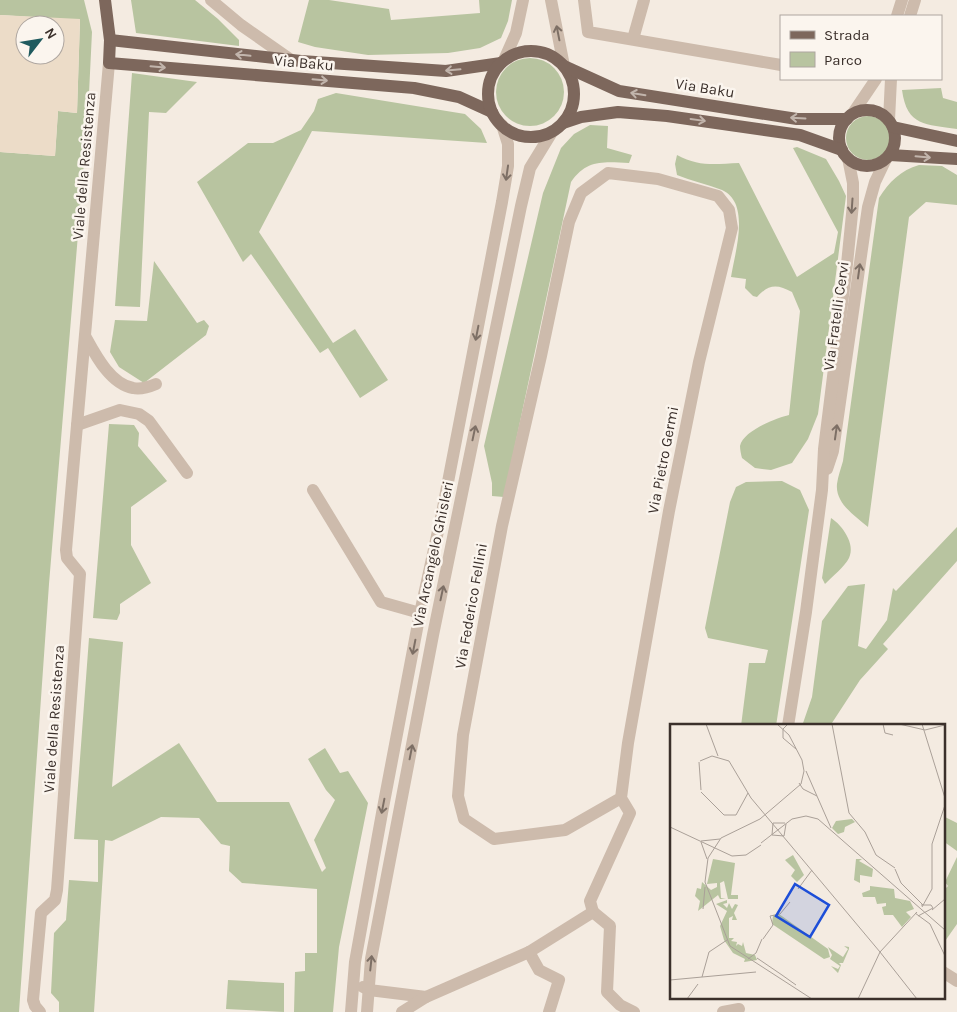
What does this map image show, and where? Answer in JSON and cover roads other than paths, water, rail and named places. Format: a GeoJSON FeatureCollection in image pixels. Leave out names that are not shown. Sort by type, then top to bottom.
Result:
{"type":"FeatureCollection","features":[{"type":"Feature","properties":{"kind":"main road","name":"Viale della Resistenza"},"geometry":{"type":"LineString","coordinates":[[105,0],[110,40],[109,63]]}},
{"type":"Feature","properties":{"kind":"main road","name":"Via Baku"},"geometry":{"type":"LineString","coordinates":[[110,40],[291,60],[446,71],[503,61]]}},
{"type":"Feature","properties":{"kind":"main road"},"geometry":{"type":"LineString","coordinates":[[536,51],[551,55],[564,66],[570,73],[574,86],[574,104],[563,123],[552,132],[535,137],[521,136],[502,125],[492,112],[488,88],[494,73],[503,61],[519,52],[536,51]]}},
{"type":"Feature","properties":{"kind":"main road","name":"Via Baku"},"geometry":{"type":"LineString","coordinates":[[109,63],[414,88],[459,97],[492,112]]}},
{"type":"Feature","properties":{"kind":"main road","name":"Via Baku"},"geometry":{"type":"LineString","coordinates":[[564,66],[619,91],[797,119],[850,116]]}},
{"type":"Feature","properties":{"kind":"main road"},"geometry":{"type":"LineString","coordinates":[[563,123],[618,112],[667,116],[800,135],[845,154],[854,163],[871,166],[879,164],[888,157],[895,144],[896,136],[891,123],[881,113],[872,110],[863,110],[850,116],[842,126],[840,134],[840,142],[845,154]]}},
{"type":"Feature","properties":{"kind":"main road"},"geometry":{"type":"LineString","coordinates":[[891,123],[957,141]]}},
{"type":"Feature","properties":{"kind":"main road"},"geometry":{"type":"LineString","coordinates":[[888,157],[957,159]]}},
{"type":"Feature","properties":{"kind":"street","name":"Via Baku"},"geometry":{"type":"LineString","coordinates":[[211,0],[291,60]]}},
{"type":"Feature","properties":{"kind":"street"},"geometry":{"type":"LineString","coordinates":[[503,61],[516,33],[523,0]]}},
{"type":"Feature","properties":{"kind":"street"},"geometry":{"type":"LineString","coordinates":[[551,0],[564,66]]}},
{"type":"Feature","properties":{"kind":"street"},"geometry":{"type":"LineString","coordinates":[[584,0],[588,32],[780,65]]}},
{"type":"Feature","properties":{"kind":"street"},"geometry":{"type":"LineString","coordinates":[[897,15],[902,0]]}},
{"type":"Feature","properties":{"kind":"street"},"geometry":{"type":"LineString","coordinates":[[910,15],[915,0]]}},
{"type":"Feature","properties":{"kind":"street"},"geometry":{"type":"LineString","coordinates":[[633,39],[642,3]]}},
{"type":"Feature","properties":{"kind":"street","name":"Viale della Resistenza"},"geometry":{"type":"LineString","coordinates":[[40,1012],[32,1000],[41,913],[55,900],[58,890],[80,574],[67,558],[66,550],[109,63]]}},
{"type":"Feature","properties":{"kind":"street"},"geometry":{"type":"LineString","coordinates":[[850,116],[875,80]]}},
{"type":"Feature","properties":{"kind":"street"},"geometry":{"type":"LineString","coordinates":[[891,80],[891,123]]}},
{"type":"Feature","properties":{"kind":"street","name":"Via Arcangelo Ghisleri"},"geometry":{"type":"LineString","coordinates":[[351,1012],[355,962],[380,822],[504,193],[508,166],[508,144],[502,125]]}},
{"type":"Feature","properties":{"kind":"street","name":"Via Arcangelo Ghisleri"},"geometry":{"type":"LineString","coordinates":[[367,1012],[371,959],[432,644],[521,206],[530,168],[552,132]]}},
{"type":"Feature","properties":{"kind":"street","name":"Via Fratelli Cervi"},"geometry":{"type":"LineString","coordinates":[[788,724],[824,478],[824,449],[853,204],[853,183],[845,154]]}},
{"type":"Feature","properties":{"kind":"street","name":"Via Fratelli Cervi"},"geometry":{"type":"LineString","coordinates":[[824,478],[834,451],[868,207],[875,182],[888,157]]}},
{"type":"Feature","properties":{"kind":"street","name":"Via Federico Fellini"},"geometry":{"type":"LineString","coordinates":[[621,798],[565,830],[494,839],[464,819],[458,796],[463,735],[500,534],[542,356],[569,222],[581,193],[608,173],[658,179]]}},
{"type":"Feature","properties":{"kind":"street","name":"Via Pietro Germi"},"geometry":{"type":"LineString","coordinates":[[621,798],[630,733],[668,521],[699,362],[732,228],[729,210],[718,196],[658,179]]}},
{"type":"Feature","properties":{"kind":"street"},"geometry":{"type":"LineString","coordinates":[[85,336],[100,363],[120,382],[132,388],[146,388],[156,384]]}},
{"type":"Feature","properties":{"kind":"street"},"geometry":{"type":"LineString","coordinates":[[77,424],[120,410],[139,414],[149,422],[187,472]]}},
{"type":"Feature","properties":{"kind":"street","name":"Via Arcangelo Ghisleri"},"geometry":{"type":"LineString","coordinates":[[313,490],[381,602],[420,613]]}},
{"type":"Feature","properties":{"kind":"street"},"geometry":{"type":"LineString","coordinates":[[621,798],[630,813],[590,901],[593,912],[610,926],[607,992],[620,1005],[634,1012]]}},
{"type":"Feature","properties":{"kind":"street"},"geometry":{"type":"LineString","coordinates":[[402,1012],[426,997],[530,952],[593,912]]}},
{"type":"Feature","properties":{"kind":"street"},"geometry":{"type":"LineString","coordinates":[[530,952],[539,970],[559,980],[549,1012]]}},
{"type":"Feature","properties":{"kind":"street"},"geometry":{"type":"LineString","coordinates":[[944,973],[957,981]]}},
{"type":"Feature","properties":{"kind":"street"},"geometry":{"type":"LineString","coordinates":[[353,984],[369,990],[426,997]]}},
{"type":"Feature","properties":{"kind":"street"},"geometry":{"type":"LineString","coordinates":[[723,1012],[739,1007]]}}]}
